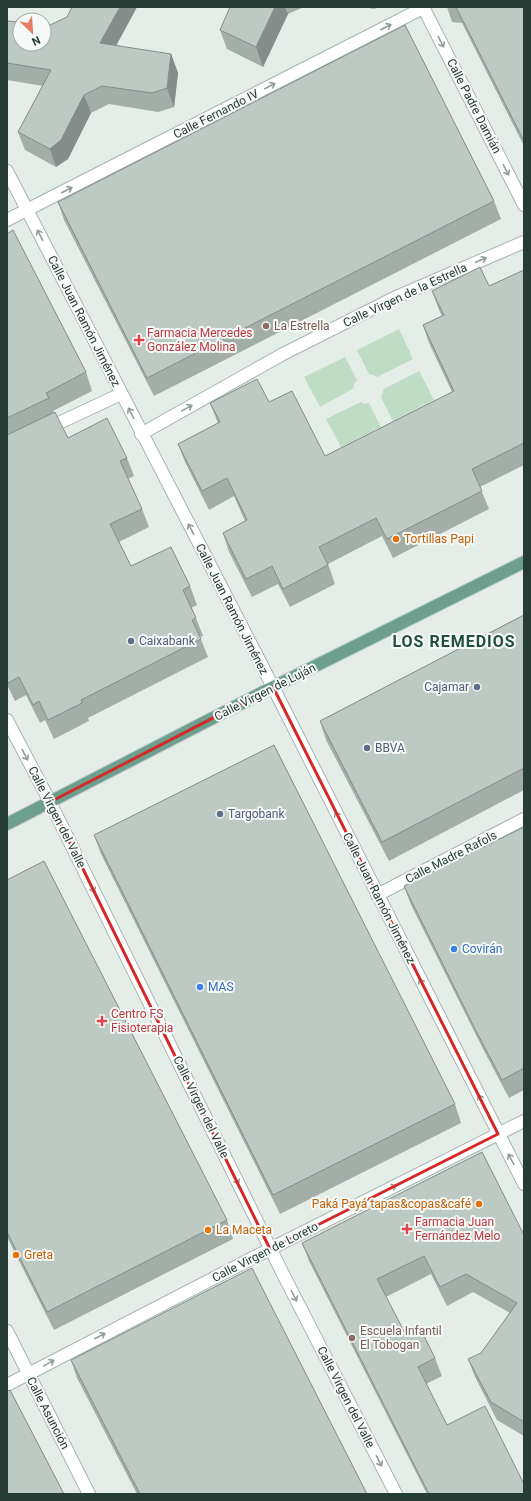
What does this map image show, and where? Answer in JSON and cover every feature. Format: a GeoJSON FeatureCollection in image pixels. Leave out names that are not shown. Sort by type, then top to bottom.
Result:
{"type":"FeatureCollection","features":[{"type":"Feature","properties":{"kind":"main road","name":"Calle Virgen de Luján"},"geometry":{"type":"LineString","coordinates":[[7,824],[524,562]]}},
{"type":"Feature","properties":{"kind":"street","name":"Calle Padre Damián"},"geometry":{"type":"LineString","coordinates":[[424,7],[524,204]]}},
{"type":"Feature","properties":{"kind":"street","name":"Calle Fernando IV"},"geometry":{"type":"LineString","coordinates":[[7,220],[424,7]]}},
{"type":"Feature","properties":{"kind":"street","name":"Calle Juan Ramón Jiménez"},"geometry":{"type":"LineString","coordinates":[[7,171],[273,688],[524,1184]]}},
{"type":"Feature","properties":{"kind":"street","name":"Calle Virgen de la Estrella"},"geometry":{"type":"LineString","coordinates":[[141,434],[283,354],[394,298],[524,242]]}},
{"type":"Feature","properties":{"kind":"street"},"geometry":{"type":"LineString","coordinates":[[36,434],[121,394]]}},
{"type":"Feature","properties":{"kind":"street","name":"Calle Virgen del Valle"},"geometry":{"type":"LineString","coordinates":[[7,720],[50,802],[270,1249],[396,1494]]}},
{"type":"Feature","properties":{"kind":"street","name":"Calle Madre Rafols"},"geometry":{"type":"LineString","coordinates":[[377,895],[524,819]]}},
{"type":"Feature","properties":{"kind":"street","name":"Calle Virgen de Loreto"},"geometry":{"type":"LineString","coordinates":[[7,1385],[270,1249],[524,1121]]}},
{"type":"Feature","properties":{"kind":"street","name":"Calle Asunción"},"geometry":{"type":"LineString","coordinates":[[7,1331],[89,1494]]}},
{"type":"Feature","properties":{"kind":"highlighted area"},"geometry":{"type":"Polygon","coordinates":[[[273,687],[498,1134],[270,1249],[50,802],[273,687]]]}},
{"type":"Feature","properties":{"kind":"green space"},"geometry":{"type":"Polygon","coordinates":[[[399,329],[413,359],[377,377],[369,374],[357,350],[399,329]]]}},
{"type":"Feature","properties":{"kind":"green space"},"geometry":{"type":"Polygon","coordinates":[[[345,357],[357,380],[354,384],[354,388],[320,407],[304,377],[345,357]]]}},
{"type":"Feature","properties":{"kind":"green space"},"geometry":{"type":"Polygon","coordinates":[[[419,371],[434,400],[393,421],[381,397],[384,389],[419,371]]]}},
{"type":"Feature","properties":{"kind":"green space"},"geometry":{"type":"Polygon","coordinates":[[[361,402],[364,404],[369,403],[381,427],[341,447],[326,419],[361,402]]]}},
{"type":"Feature","properties":{"kind":"building"},"geometry":{"type":"Polygon","coordinates":[[[72,7],[120,7],[100,43],[171,54],[167,88],[152,93],[102,86],[84,95],[61,140],[50,149],[18,132],[51,70],[7,63],[7,21],[12,21],[12,52],[52,52],[52,24],[67,17],[72,7]]]}},
{"type":"Feature","properties":{"kind":"building"},"geometry":{"type":"Polygon","coordinates":[[[230,7],[275,7],[256,47],[220,30],[230,7]]]}},
{"type":"Feature","properties":{"kind":"building"},"geometry":{"type":"Polygon","coordinates":[[[456,7],[524,7],[524,141],[456,7]]]}},
{"type":"Feature","properties":{"kind":"building"},"geometry":{"type":"Polygon","coordinates":[[[405,25],[494,201],[147,378],[58,202],[405,25]]]}},
{"type":"Feature","properties":{"kind":"building"},"geometry":{"type":"Polygon","coordinates":[[[13,230],[86,372],[46,393],[49,398],[7,418],[7,234],[13,230]]]}},
{"type":"Feature","properties":{"kind":"building"},"geometry":{"type":"Polygon","coordinates":[[[480,267],[489,286],[524,270],[524,443],[472,469],[482,491],[387,539],[376,518],[319,547],[328,565],[283,589],[272,566],[246,579],[223,533],[247,520],[227,478],[202,491],[178,444],[220,422],[210,403],[257,379],[269,402],[292,391],[325,456],[454,391],[423,325],[444,315],[432,291],[480,267]]]}},
{"type":"Feature","properties":{"kind":"building"},"geometry":{"type":"Polygon","coordinates":[[[55,412],[68,438],[107,418],[127,458],[120,461],[142,509],[110,524],[131,566],[171,547],[190,586],[183,590],[196,618],[192,620],[201,639],[81,700],[82,703],[48,720],[39,701],[33,705],[19,677],[8,683],[7,681],[7,435],[55,412]]]}},
{"type":"Feature","properties":{"kind":"building"},"geometry":{"type":"Polygon","coordinates":[[[524,615],[524,768],[382,842],[320,721],[524,615]]]}},
{"type":"Feature","properties":{"kind":"building"},"geometry":{"type":"Polygon","coordinates":[[[274,745],[455,1104],[273,1195],[94,835],[274,745]]]}},
{"type":"Feature","properties":{"kind":"building"},"geometry":{"type":"Polygon","coordinates":[[[524,827],[524,1068],[502,1080],[404,886],[524,827]]]}},
{"type":"Feature","properties":{"kind":"building"},"geometry":{"type":"Polygon","coordinates":[[[44,861],[227,1220],[47,1312],[7,1232],[7,880],[44,861]]]}},
{"type":"Feature","properties":{"kind":"building"},"geometry":{"type":"Polygon","coordinates":[[[482,1152],[524,1235],[524,1422],[491,1402],[468,1359],[481,1353],[517,1303],[466,1274],[440,1287],[424,1256],[377,1279],[407,1337],[421,1330],[435,1358],[418,1367],[447,1425],[485,1406],[524,1484],[524,1494],[429,1494],[302,1243],[482,1152]]]}},
{"type":"Feature","properties":{"kind":"building"},"geometry":{"type":"Polygon","coordinates":[[[252,1268],[367,1494],[140,1494],[71,1360],[252,1268]]]}},
{"type":"Feature","properties":{"kind":"building"},"geometry":{"type":"Polygon","coordinates":[[[10,1390],[64,1494],[7,1494],[7,1391],[10,1390]]]}},
{"type":"Feature","properties":{"kind":"place","name":"La Estrella"},"geometry":{"type":"Point","coordinates":[266,326]}},
{"type":"Feature","properties":{"kind":"place","name":"Farmacia Mercedes González Molina"},"geometry":{"type":"Point","coordinates":[139,340]}},
{"type":"Feature","properties":{"kind":"place","name":"Tortillas Papi"},"geometry":{"type":"Point","coordinates":[396,539]}},
{"type":"Feature","properties":{"kind":"place","name":"Caixabank"},"geometry":{"type":"Point","coordinates":[131,641]}},
{"type":"Feature","properties":{"kind":"place","name":"Cajamar"},"geometry":{"type":"Point","coordinates":[477,687]}},
{"type":"Feature","properties":{"kind":"place","name":"BBVA"},"geometry":{"type":"Point","coordinates":[367,748]}},
{"type":"Feature","properties":{"kind":"place","name":"Targobank"},"geometry":{"type":"Point","coordinates":[220,814]}},
{"type":"Feature","properties":{"kind":"place","name":"Covirán"},"geometry":{"type":"Point","coordinates":[454,949]}},
{"type":"Feature","properties":{"kind":"place","name":"MAS"},"geometry":{"type":"Point","coordinates":[200,987]}},
{"type":"Feature","properties":{"kind":"place","name":"Centro FS Fisioterapia"},"geometry":{"type":"Point","coordinates":[102,1021]}},
{"type":"Feature","properties":{"kind":"place","name":"Paká Payá tapas&copas&café"},"geometry":{"type":"Point","coordinates":[479,1204]}},
{"type":"Feature","properties":{"kind":"place","name":"Farmacia Juan Fernández Melo"},"geometry":{"type":"Point","coordinates":[407,1229]}},
{"type":"Feature","properties":{"kind":"place","name":"La Maceta"},"geometry":{"type":"Point","coordinates":[208,1230]}},
{"type":"Feature","properties":{"kind":"place","name":"Greta"},"geometry":{"type":"Point","coordinates":[16,1255]}},
{"type":"Feature","properties":{"kind":"place","name":"Escuela Infantil El Tobogan"},"geometry":{"type":"Point","coordinates":[352,1338]}},
{"type":"Feature","properties":{"kind":"district","name":"LOS REMEDIOS"},"geometry":{"type":"Point","coordinates":[454,641]}}]}
